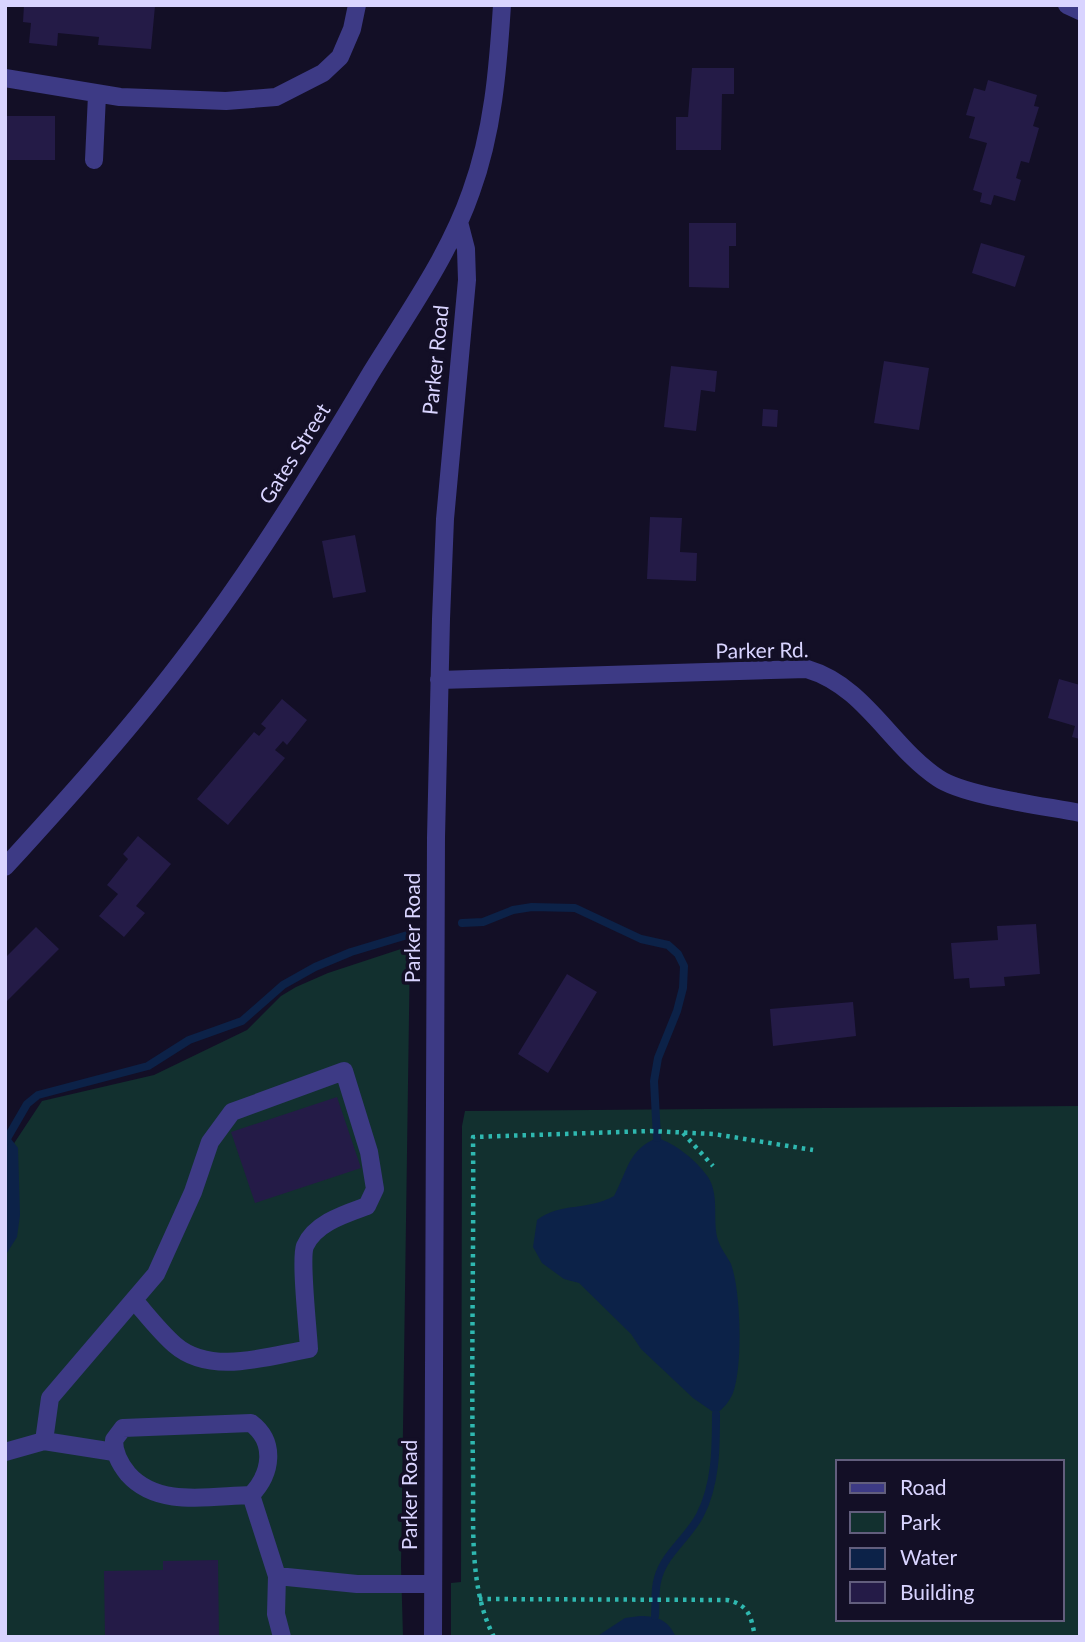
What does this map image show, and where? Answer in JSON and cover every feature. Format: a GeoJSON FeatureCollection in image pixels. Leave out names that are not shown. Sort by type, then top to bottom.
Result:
{"type":"FeatureCollection","features":[{"type":"Feature","properties":{"kind":"street"},"geometry":{"type":"LineString","coordinates":[[5,78],[97,95],[226,101],[276,97],[323,73],[340,57],[352,29],[357,5]]}},
{"type":"Feature","properties":{"kind":"street","name":"Gates Street"},"geometry":{"type":"LineString","coordinates":[[5,867],[159,690],[226,601],[325,450],[459,222],[471,192],[488,130],[502,5]]}},
{"type":"Feature","properties":{"kind":"street"},"geometry":{"type":"LineString","coordinates":[[1067,5],[1080,11]]}},
{"type":"Feature","properties":{"kind":"street"},"geometry":{"type":"LineString","coordinates":[[94,160],[97,95]]}},
{"type":"Feature","properties":{"kind":"street","name":"Parker Road"},"geometry":{"type":"LineString","coordinates":[[433,1637],[439,680],[445,519],[467,280],[466,249],[459,222]]}},
{"type":"Feature","properties":{"kind":"street","name":"Parker Rd."},"geometry":{"type":"LineString","coordinates":[[439,680],[807,669],[827,675],[845,687],[908,753],[942,781],[963,790],[1080,813]]}},
{"type":"Feature","properties":{"kind":"street"},"geometry":{"type":"LineString","coordinates":[[44,1441],[50,1398],[156,1274],[211,1142],[232,1112],[344,1071],[369,1152],[375,1189],[367,1206],[340,1216],[316,1231],[304,1248],[309,1349],[238,1361],[203,1360],[177,1347],[134,1300]]}},
{"type":"Feature","properties":{"kind":"street"},"geometry":{"type":"LineString","coordinates":[[251,1423],[263,1432],[269,1448],[263,1483],[251,1495],[162,1496],[139,1486],[114,1452],[114,1440],[123,1428],[251,1423]]}},
{"type":"Feature","properties":{"kind":"street"},"geometry":{"type":"LineString","coordinates":[[5,1452],[44,1441],[114,1452]]}},
{"type":"Feature","properties":{"kind":"street"},"geometry":{"type":"LineString","coordinates":[[251,1495],[277,1576],[276,1614],[282,1637]]}},
{"type":"Feature","properties":{"kind":"street"},"geometry":{"type":"LineString","coordinates":[[277,1576],[357,1584],[433,1584]]}},
{"type":"Feature","properties":{"kind":"path"},"geometry":{"type":"LineString","coordinates":[[682,1132],[713,1166]]}},
{"type":"Feature","properties":{"kind":"path"},"geometry":{"type":"LineString","coordinates":[[494,1637],[479,1598],[474,1542],[470,1350],[473,1136],[714,1133],[813,1150]]}},
{"type":"Feature","properties":{"kind":"path"},"geometry":{"type":"LineString","coordinates":[[479,1598],[742,1603],[751,1614],[755,1637]]}},
{"type":"Feature","properties":{"kind":"green space"},"geometry":{"type":"Polygon","coordinates":[[[410,946],[401,1566],[403,1637],[5,1637],[5,1157],[42,1101],[154,1075],[247,1030],[281,996],[296,987],[328,973],[410,946]]]}},
{"type":"Feature","properties":{"kind":"green space"},"geometry":{"type":"Polygon","coordinates":[[[1080,1106],[1080,1637],[451,1637],[451,1583],[461,1582],[462,1126],[465,1111],[1080,1106]]]}},
{"type":"Feature","properties":{"kind":"water"},"geometry":{"type":"Polygon","coordinates":[[[8,1135],[18,1148],[20,1215],[17,1237],[5,1256],[5,1136],[8,1135]]]}},
{"type":"Feature","properties":{"kind":"water"},"geometry":{"type":"Polygon","coordinates":[[[657,1138],[685,1153],[712,1184],[718,1240],[731,1264],[734,1276],[739,1310],[736,1381],[726,1405],[716,1414],[693,1398],[641,1349],[631,1334],[579,1283],[564,1279],[542,1263],[533,1247],[537,1220],[555,1211],[594,1204],[614,1196],[634,1155],[657,1138]]]}},
{"type":"Feature","properties":{"kind":"water"},"geometry":{"type":"Polygon","coordinates":[[[640,1616],[662,1620],[676,1637],[596,1637],[625,1618],[640,1616]]]}},
{"type":"Feature","properties":{"kind":"building"},"geometry":{"type":"Polygon","coordinates":[[[24,5],[155,6],[151,49],[98,45],[99,37],[58,33],[57,46],[29,43],[31,23],[23,22],[24,5]]]}},
{"type":"Feature","properties":{"kind":"building"},"geometry":{"type":"Polygon","coordinates":[[[692,68],[734,68],[734,94],[722,94],[721,150],[676,150],[676,117],[688,117],[692,68]]]}},
{"type":"Feature","properties":{"kind":"building"},"geometry":{"type":"Polygon","coordinates":[[[988,80],[1037,95],[1034,106],[1039,107],[1033,126],[1039,128],[1029,163],[1021,161],[1016,178],[1021,180],[1015,201],[994,195],[991,205],[980,202],[982,193],[973,190],[987,143],[969,138],[975,117],[966,115],[974,88],[985,91],[988,80]]]}},
{"type":"Feature","properties":{"kind":"building"},"geometry":{"type":"Polygon","coordinates":[[[5,116],[55,116],[55,160],[5,160],[5,116]]]}},
{"type":"Feature","properties":{"kind":"building"},"geometry":{"type":"Polygon","coordinates":[[[689,223],[736,223],[736,246],[729,246],[729,288],[689,287],[689,223]]]}},
{"type":"Feature","properties":{"kind":"building"},"geometry":{"type":"Polygon","coordinates":[[[981,243],[1025,256],[1015,287],[972,273],[981,243]]]}},
{"type":"Feature","properties":{"kind":"building"},"geometry":{"type":"Polygon","coordinates":[[[884,361],[929,368],[919,430],[874,423],[884,361]]]}},
{"type":"Feature","properties":{"kind":"building"},"geometry":{"type":"Polygon","coordinates":[[[671,366],[717,371],[715,392],[701,390],[696,431],[664,427],[671,366]]]}},
{"type":"Feature","properties":{"kind":"building"},"geometry":{"type":"Polygon","coordinates":[[[763,409],[778,410],[777,427],[762,426],[763,409]]]}},
{"type":"Feature","properties":{"kind":"building"},"geometry":{"type":"Polygon","coordinates":[[[650,517],[682,518],[680,552],[697,553],[696,581],[647,579],[650,517]]]}},
{"type":"Feature","properties":{"kind":"building"},"geometry":{"type":"Polygon","coordinates":[[[355,535],[366,592],[333,598],[322,541],[355,535]]]}},
{"type":"Feature","properties":{"kind":"building"},"geometry":{"type":"Polygon","coordinates":[[[1059,679],[1080,685],[1080,739],[1072,737],[1075,726],[1048,718],[1059,679]]]}},
{"type":"Feature","properties":{"kind":"building"},"geometry":{"type":"Polygon","coordinates":[[[282,699],[307,720],[287,745],[283,741],[275,750],[285,758],[228,825],[197,799],[254,732],[259,736],[266,728],[261,724],[282,699]]]}},
{"type":"Feature","properties":{"kind":"building"},"geometry":{"type":"Polygon","coordinates":[[[138,836],[171,864],[136,906],[145,913],[124,937],[99,916],[118,894],[107,885],[128,859],[123,854],[138,836]]]}},
{"type":"Feature","properties":{"kind":"building"},"geometry":{"type":"Polygon","coordinates":[[[1036,924],[1040,974],[1004,977],[1005,986],[970,988],[969,978],[954,979],[951,943],[998,940],[997,926],[1036,924]]]}},
{"type":"Feature","properties":{"kind":"building"},"geometry":{"type":"Polygon","coordinates":[[[36,927],[59,949],[5,1003],[5,958],[36,927]]]}},
{"type":"Feature","properties":{"kind":"building"},"geometry":{"type":"Polygon","coordinates":[[[567,974],[597,992],[548,1073],[518,1054],[567,974]]]}},
{"type":"Feature","properties":{"kind":"building"},"geometry":{"type":"Polygon","coordinates":[[[853,1002],[856,1036],[773,1046],[770,1009],[853,1002]]]}},
{"type":"Feature","properties":{"kind":"building"},"geometry":{"type":"Polygon","coordinates":[[[337,1097],[361,1168],[255,1203],[231,1132],[337,1097]]]}},
{"type":"Feature","properties":{"kind":"building"},"geometry":{"type":"Polygon","coordinates":[[[218,1560],[219,1637],[105,1637],[104,1571],[163,1570],[163,1561],[218,1560]]]}},
{"type":"Feature","properties":{"kind":"waterway"},"geometry":{"type":"LineString","coordinates":[[462,923],[483,922],[513,910],[532,907],[575,908],[641,939],[668,945],[678,954],[684,966],[683,988],[658,1058],[654,1081],[657,1138]]}},
{"type":"Feature","properties":{"kind":"waterway"},"geometry":{"type":"LineString","coordinates":[[5,1142],[27,1104],[38,1095],[148,1066],[189,1040],[242,1021],[283,985],[315,967],[351,952],[414,933]]}},
{"type":"Feature","properties":{"kind":"waterway"},"geometry":{"type":"LineString","coordinates":[[655,1616],[656,1587],[661,1569],[700,1515],[709,1491],[715,1453],[716,1414]]}}]}
